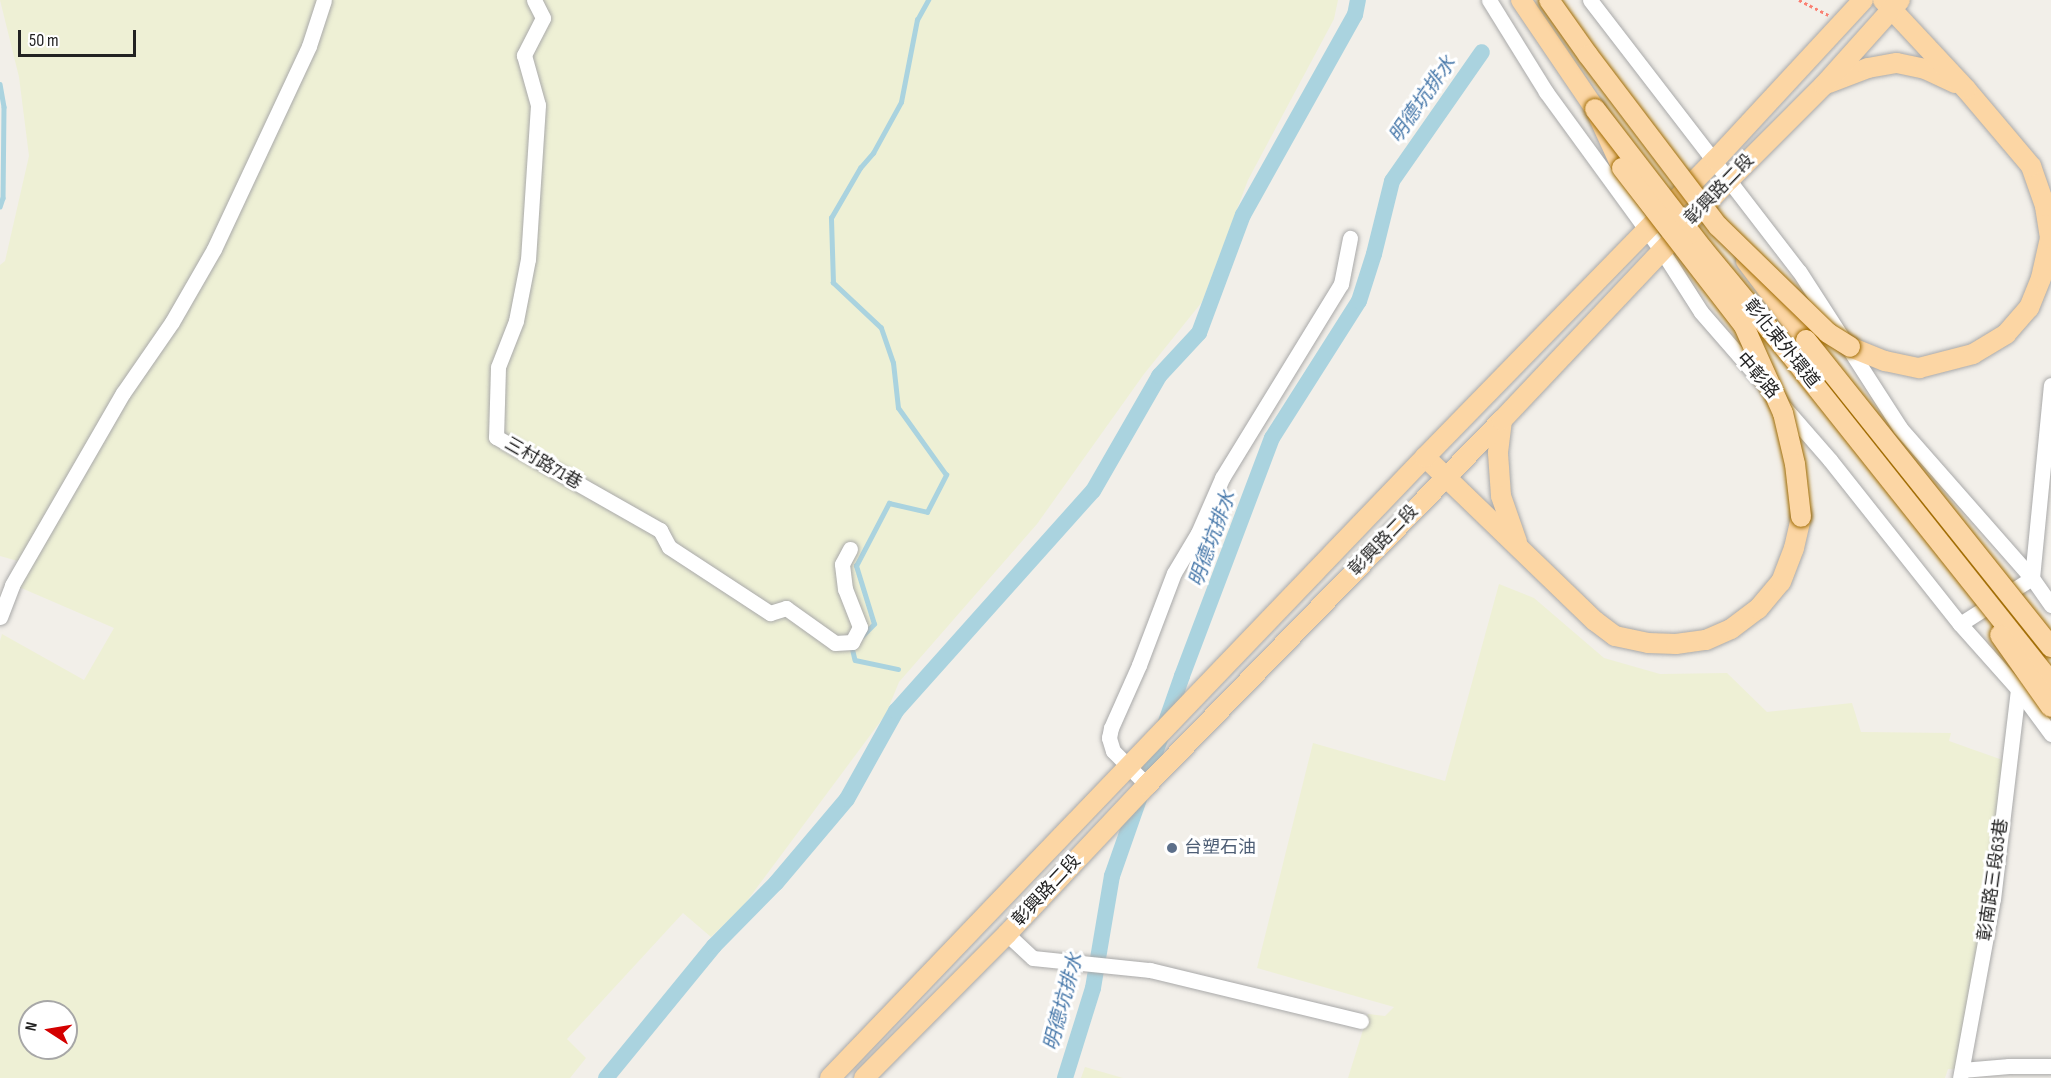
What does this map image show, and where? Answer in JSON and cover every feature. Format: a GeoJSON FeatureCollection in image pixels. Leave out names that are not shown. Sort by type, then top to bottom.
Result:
{"type":"FeatureCollection","features":[{"type":"Feature","properties":{"kind":"main road","name":"彰化東外環道"},"geometry":{"type":"LineString","coordinates":[[1521,0],[1595,109],[1703,249],[1790,354],[2051,682]]}},
{"type":"Feature","properties":{"kind":"main road","name":"彰化東外環道"},"geometry":{"type":"LineString","coordinates":[[1550,0],[1588,55],[1719,226],[1980,560],[2051,647]]}},
{"type":"Feature","properties":{"kind":"main road","name":"彰興路二段"},"geometry":{"type":"LineString","coordinates":[[831,1078],[1425,457],[1715,160],[1863,0]]}},
{"type":"Feature","properties":{"kind":"main road","name":"彰興路二段"},"geometry":{"type":"LineString","coordinates":[[864,1078],[1007,934],[1147,785],[1502,420],[1729,180],[1824,85],[1892,3]]}},
{"type":"Feature","properties":{"kind":"main road"},"geometry":{"type":"LineString","coordinates":[[1719,226],[1828,333],[1868,355],[1918,368],[1973,354],[2006,334],[2029,308],[2041,278],[2050,238],[2045,206],[2031,166],[1892,3]]}},
{"type":"Feature","properties":{"kind":"main road"},"geometry":{"type":"LineString","coordinates":[[1824,85],[1868,68],[1897,63],[1925,69],[1966,88]]}},
{"type":"Feature","properties":{"kind":"main road"},"geometry":{"type":"LineString","coordinates":[[1425,457],[1595,621],[1615,636],[1648,643],[1676,644],[1706,640],[1731,629],[1758,609],[1781,582],[1794,548],[1801,517],[1795,464],[1783,413],[1744,326],[1622,168],[1595,109]]}},
{"type":"Feature","properties":{"kind":"main road"},"geometry":{"type":"LineString","coordinates":[[1502,420],[1498,453],[1501,496],[1519,547]]}},
{"type":"Feature","properties":{"kind":"main road"},"geometry":{"type":"LineString","coordinates":[[1980,560],[2051,629]]}},
{"type":"Feature","properties":{"kind":"main road"},"geometry":{"type":"LineString","coordinates":[[1963,573],[2014,658],[2051,707]]}},
{"type":"Feature","properties":{"kind":"street"},"geometry":{"type":"LineString","coordinates":[[0,617],[12,585],[112,412],[172,322],[214,249],[309,46],[324,0]]}},
{"type":"Feature","properties":{"kind":"street","name":"三村路71巷"},"geometry":{"type":"LineString","coordinates":[[534,0],[543,18],[524,55],[538,105],[528,259],[516,321],[498,367],[496,437],[660,530],[669,547],[770,613],[786,608],[835,643],[852,642],[860,627],[845,589],[842,564],[850,549]]}},
{"type":"Feature","properties":{"kind":"street","name":"中彰路"},"geometry":{"type":"LineString","coordinates":[[1489,0],[1546,92],[1662,251],[1701,312],[1830,460],[1960,624],[2018,689],[2051,734]]}},
{"type":"Feature","properties":{"kind":"street"},"geometry":{"type":"LineString","coordinates":[[1590,0],[1799,271],[1900,428],[2032,578],[2051,605]]}},
{"type":"Feature","properties":{"kind":"street"},"geometry":{"type":"LineString","coordinates":[[1147,785],[1130,765],[1113,751],[1109,738],[1111,728],[1139,665],[1174,573],[1198,533],[1222,478],[1341,284],[1350,238]]}},
{"type":"Feature","properties":{"kind":"street"},"geometry":{"type":"LineString","coordinates":[[2032,578],[2051,385]]}},
{"type":"Feature","properties":{"kind":"street"},"geometry":{"type":"LineString","coordinates":[[1960,624],[2032,578]]}},
{"type":"Feature","properties":{"kind":"street"},"geometry":{"type":"LineString","coordinates":[[2018,689],[2051,660]]}},
{"type":"Feature","properties":{"kind":"street","name":"彰南路三段63巷"},"geometry":{"type":"LineString","coordinates":[[2018,689],[1993,899],[1961,1074],[2009,1066],[2051,1066]]}},
{"type":"Feature","properties":{"kind":"street"},"geometry":{"type":"LineString","coordinates":[[1007,934],[1033,958],[1150,970],[1360,1021]]}},
{"type":"Feature","properties":{"kind":"path"},"geometry":{"type":"LineString","coordinates":[[1799,0],[1843,22]]}},
{"type":"Feature","properties":{"kind":"green space"},"geometry":{"type":"Polygon","coordinates":[[[0,0],[1338,0],[1334,19],[1248,180],[1202,302],[1144,374],[1037,524],[899,682],[886,714],[744,905],[711,937],[683,913],[567,1039],[586,1058],[570,1078],[0,1078],[0,641],[2,634],[84,680],[114,628],[19,587],[32,565],[0,556],[0,265],[5,261],[29,156],[19,77],[0,0]]]}},
{"type":"Feature","properties":{"kind":"green space"},"geometry":{"type":"Polygon","coordinates":[[[1499,584],[1534,598],[1604,658],[1660,674],[1727,673],[1767,712],[1852,703],[1861,732],[1951,733],[1949,741],[2011,763],[1962,1070],[1948,1069],[1945,1078],[1348,1078],[1368,1014],[1385,1016],[1394,1007],[1257,968],[1313,743],[1445,781],[1499,584]]]}},
{"type":"Feature","properties":{"kind":"green space"},"geometry":{"type":"Polygon","coordinates":[[[1085,1067],[1123,1078],[1081,1078],[1085,1067]]]}},
{"type":"Feature","properties":{"kind":"waterway"},"geometry":{"type":"LineString","coordinates":[[862,636],[874,624],[856,566],[889,503],[927,512],[946,475],[898,408],[893,363],[881,328],[833,283],[831,218],[860,168],[873,153],[901,102],[917,20],[928,0]]}},
{"type":"Feature","properties":{"kind":"waterway"},"geometry":{"type":"LineString","coordinates":[[606,1078],[714,946],[776,883],[847,799],[896,711],[1093,491],[1159,376],[1199,333],[1243,215],[1355,15],[1358,0]]}},
{"type":"Feature","properties":{"kind":"waterway","name":"明德坑排水"},"geometry":{"type":"LineString","coordinates":[[1065,1078],[1093,988],[1112,876],[1182,676],[1272,438],[1359,301],[1374,254],[1392,181],[1482,52]]}},
{"type":"Feature","properties":{"kind":"waterway"},"geometry":{"type":"LineString","coordinates":[[0,84],[4,107],[3,198],[0,207]]}},
{"type":"Feature","properties":{"kind":"waterway"},"geometry":{"type":"LineString","coordinates":[[854,645],[852,647],[855,660],[898,669]]}},
{"type":"Feature","properties":{"kind":"place","name":"台塑石油"},"geometry":{"type":"Point","coordinates":[1172,848]}}]}
